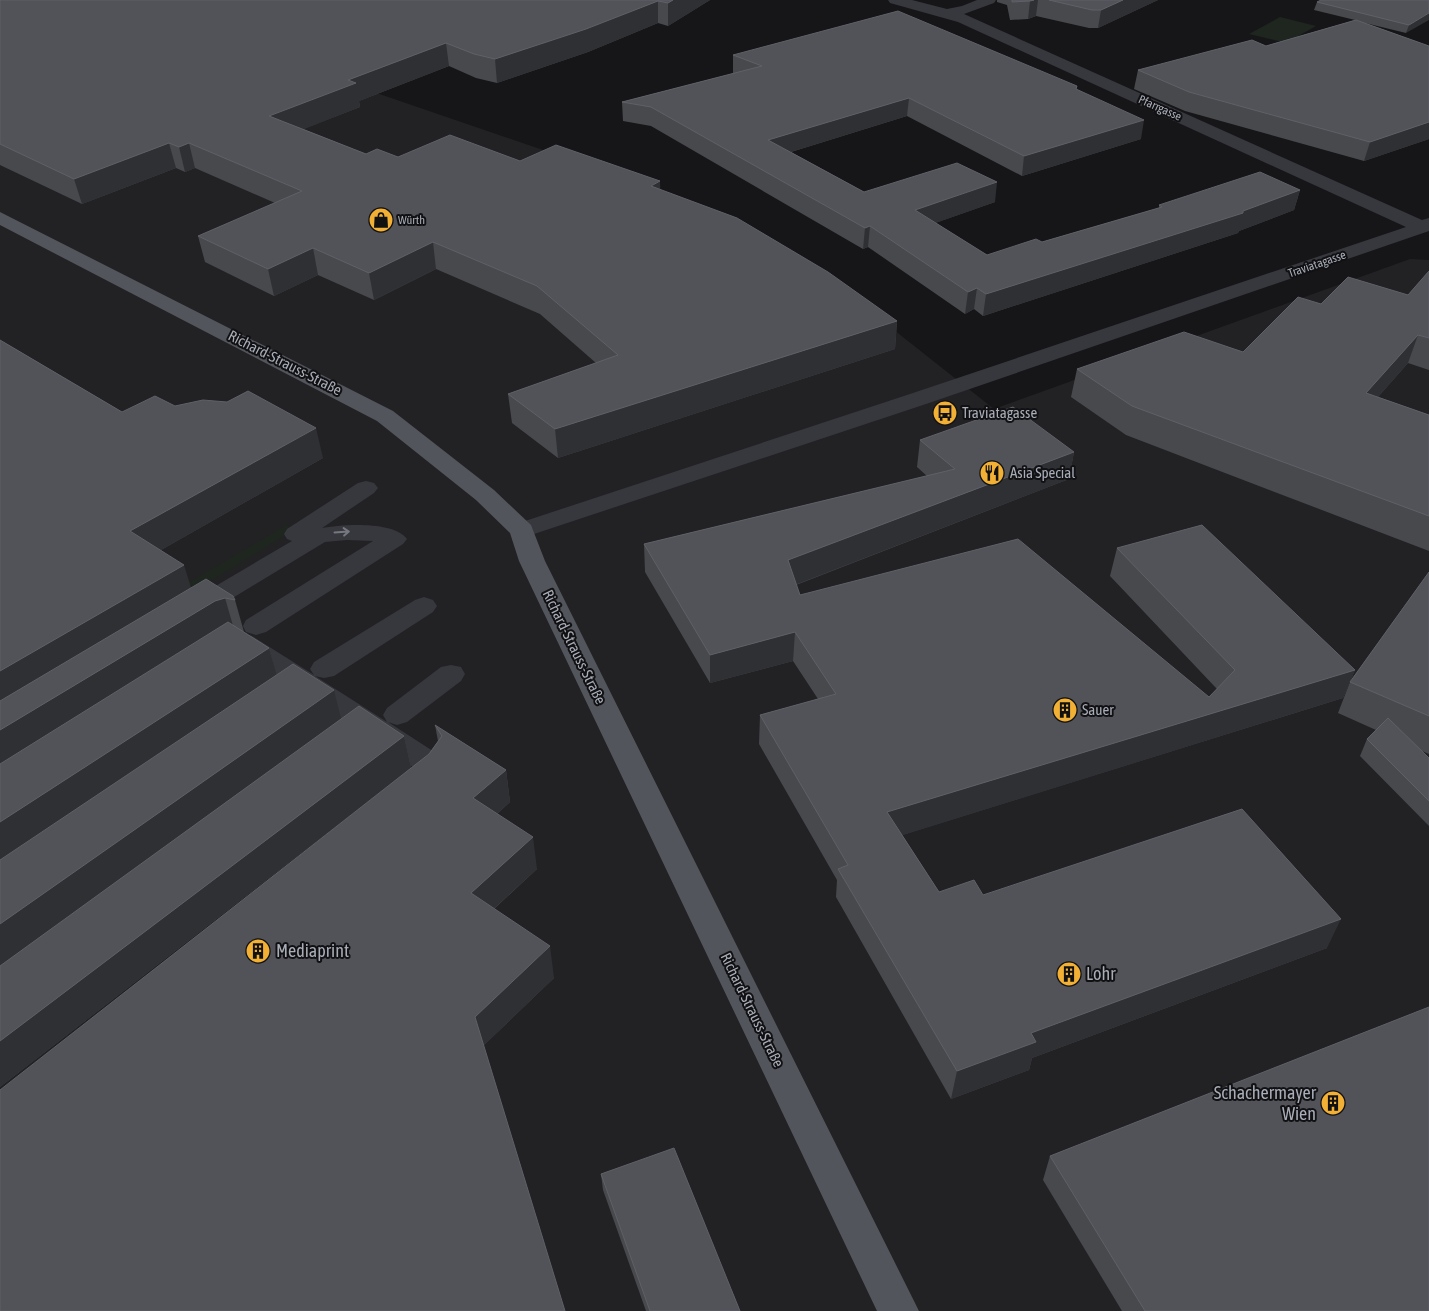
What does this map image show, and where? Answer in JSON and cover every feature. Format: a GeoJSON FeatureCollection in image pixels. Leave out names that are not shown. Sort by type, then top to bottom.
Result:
{"type":"FeatureCollection","features":[{"type":"Feature","properties":{"kind":"main road","name":"Richard-Strauss-Straße"},"geometry":{"type":"LineString","coordinates":[[0,218],[385,416],[485,495],[522,530],[532,561],[898,1311]]}},
{"type":"Feature","properties":{"kind":"street","name":"Pfarrgasse"},"geometry":{"type":"LineString","coordinates":[[895,0],[947,13],[1422,230]]}},
{"type":"Feature","properties":{"kind":"street"},"geometry":{"type":"LineString","coordinates":[[947,13],[965,10],[989,0]]}},
{"type":"Feature","properties":{"kind":"street","name":"Traviatagasse"},"geometry":{"type":"LineString","coordinates":[[522,530],[1422,230]]}},
{"type":"Feature","properties":{"kind":"street"},"geometry":{"type":"LineString","coordinates":[[256,626],[394,539],[356,532],[337,532],[318,536],[174,616],[366,488]]}},
{"type":"Feature","properties":{"kind":"street"},"geometry":{"type":"LineString","coordinates":[[300,682],[424,606]]}},
{"type":"Feature","properties":{"kind":"street"},"geometry":{"type":"LineString","coordinates":[[214,652],[235,640],[243,643],[300,682],[353,731],[426,761],[431,768],[391,802]]}},
{"type":"Feature","properties":{"kind":"street"},"geometry":{"type":"LineString","coordinates":[[397,715],[451,674]]}},
{"type":"Feature","properties":{"kind":"shaded area"},"geometry":{"type":"Polygon","coordinates":[[[0,0],[105,0],[651,187],[808,262],[994,409],[1410,259],[1429,260],[1429,1311],[0,1311],[0,0]]]}},
{"type":"Feature","properties":{"kind":"shaded area"},"geometry":{"type":"Polygon","coordinates":[[[1280,17],[1316,26],[1286,43],[1249,34],[1280,17]]]}},
{"type":"Feature","properties":{"kind":"shaded area"},"geometry":{"type":"Polygon","coordinates":[[[286,525],[296,529],[196,590],[188,583],[286,525]]]}},
{"type":"Feature","properties":{"kind":"building"},"geometry":{"type":"Polygon","coordinates":[[[0,0],[673,0],[668,3],[658,1],[586,29],[495,59],[474,54],[446,43],[348,80],[356,83],[269,116],[366,154],[377,149],[398,157],[450,135],[520,161],[556,145],[660,181],[651,186],[737,218],[828,272],[897,321],[555,429],[508,394],[618,355],[537,286],[433,242],[369,273],[313,248],[268,269],[198,236],[302,191],[189,143],[179,147],[169,143],[74,179],[0,144],[0,0]]]}},
{"type":"Feature","properties":{"kind":"building"},"geometry":{"type":"Polygon","coordinates":[[[1012,0],[1034,0],[1012,2],[1012,0]]]}},
{"type":"Feature","properties":{"kind":"building"},"geometry":{"type":"Polygon","coordinates":[[[1049,0],[1123,0],[1101,10],[1092,10],[1049,0]]]}},
{"type":"Feature","properties":{"kind":"building"},"geometry":{"type":"Polygon","coordinates":[[[1321,0],[1429,0],[1429,13],[1409,25],[1317,2],[1321,0]]]}},
{"type":"Feature","properties":{"kind":"building"},"geometry":{"type":"Polygon","coordinates":[[[898,11],[1077,86],[1076,89],[1144,120],[1024,156],[909,98],[768,140],[864,192],[957,163],[997,182],[915,210],[987,255],[1036,239],[1042,242],[1162,207],[1159,205],[1260,172],[1300,190],[1243,211],[1243,213],[986,294],[977,288],[968,292],[870,226],[865,228],[651,107],[622,102],[762,66],[733,55],[898,11]]]}},
{"type":"Feature","properties":{"kind":"building"},"geometry":{"type":"Polygon","coordinates":[[[1356,20],[1429,46],[1429,122],[1370,142],[1189,92],[1138,70],[1252,40],[1266,46],[1356,20]]]}},
{"type":"Feature","properties":{"kind":"building"},"geometry":{"type":"Polygon","coordinates":[[[1429,271],[1429,338],[1418,335],[1366,393],[1429,415],[1429,516],[1132,406],[1077,369],[1184,332],[1243,352],[1298,297],[1321,304],[1348,277],[1408,295],[1429,271]]]}},
{"type":"Feature","properties":{"kind":"building"},"geometry":{"type":"Polygon","coordinates":[[[0,340],[122,412],[155,396],[175,406],[203,400],[227,402],[248,391],[316,428],[130,531],[184,565],[0,671],[0,340]]]}},
{"type":"Feature","properties":{"kind":"building"},"geometry":{"type":"Polygon","coordinates":[[[1013,407],[1074,452],[788,560],[800,595],[1018,539],[1209,697],[1235,670],[1117,548],[1202,525],[1355,670],[887,812],[939,892],[974,880],[983,895],[1242,809],[1341,919],[1031,1033],[1036,1042],[957,1071],[838,869],[848,865],[760,715],[836,694],[795,632],[710,655],[644,544],[955,469],[920,440],[1013,407]]]}},
{"type":"Feature","properties":{"kind":"building"},"geometry":{"type":"Polygon","coordinates":[[[1429,572],[1429,716],[1350,682],[1429,572]]]}},
{"type":"Feature","properties":{"kind":"building"},"geometry":{"type":"Polygon","coordinates":[[[206,579],[233,596],[235,600],[225,598],[215,601],[0,730],[0,701],[206,579]]]}},
{"type":"Feature","properties":{"kind":"building"},"geometry":{"type":"Polygon","coordinates":[[[228,622],[269,648],[0,822],[0,764],[228,622]]]}},
{"type":"Feature","properties":{"kind":"building"},"geometry":{"type":"Polygon","coordinates":[[[293,664],[334,690],[0,924],[0,860],[293,664]]]}},
{"type":"Feature","properties":{"kind":"building"},"geometry":{"type":"Polygon","coordinates":[[[359,706],[404,736],[0,1041],[0,966],[359,706]]]}},
{"type":"Feature","properties":{"kind":"building"},"geometry":{"type":"Polygon","coordinates":[[[1388,718],[1429,758],[1429,801],[1367,739],[1388,718]]]}},
{"type":"Feature","properties":{"kind":"building","name":"Mediaprint"},"geometry":{"type":"Polygon","coordinates":[[[435,725],[506,770],[473,798],[533,837],[471,893],[550,946],[475,1017],[565,1311],[0,1311],[0,1090],[429,754],[442,736],[435,725]]]}},
{"type":"Feature","properties":{"kind":"building","name":"Schachermayer Wien"},"geometry":{"type":"Polygon","coordinates":[[[1429,1007],[1429,1311],[1145,1311],[1050,1156],[1429,1007]]]}},
{"type":"Feature","properties":{"kind":"building"},"geometry":{"type":"Polygon","coordinates":[[[674,1148],[740,1311],[650,1311],[601,1174],[674,1148]]]}},
{"type":"Feature","properties":{"kind":"place","name":"Würth"},"geometry":{"type":"Point","coordinates":[381,220]}},
{"type":"Feature","properties":{"kind":"place","name":"Traviatagasse"},"geometry":{"type":"Point","coordinates":[945,413]}},
{"type":"Feature","properties":{"kind":"place","name":"Asia Special"},"geometry":{"type":"Point","coordinates":[992,473]}},
{"type":"Feature","properties":{"kind":"place","name":"Sauer"},"geometry":{"type":"Point","coordinates":[1065,710]}},
{"type":"Feature","properties":{"kind":"place","name":"Mediaprint"},"geometry":{"type":"Point","coordinates":[258,951]}},
{"type":"Feature","properties":{"kind":"place","name":"Lohr"},"geometry":{"type":"Point","coordinates":[1069,974]}},
{"type":"Feature","properties":{"kind":"place","name":"Schachermayer Wien"},"geometry":{"type":"Point","coordinates":[1333,1103]}}]}
